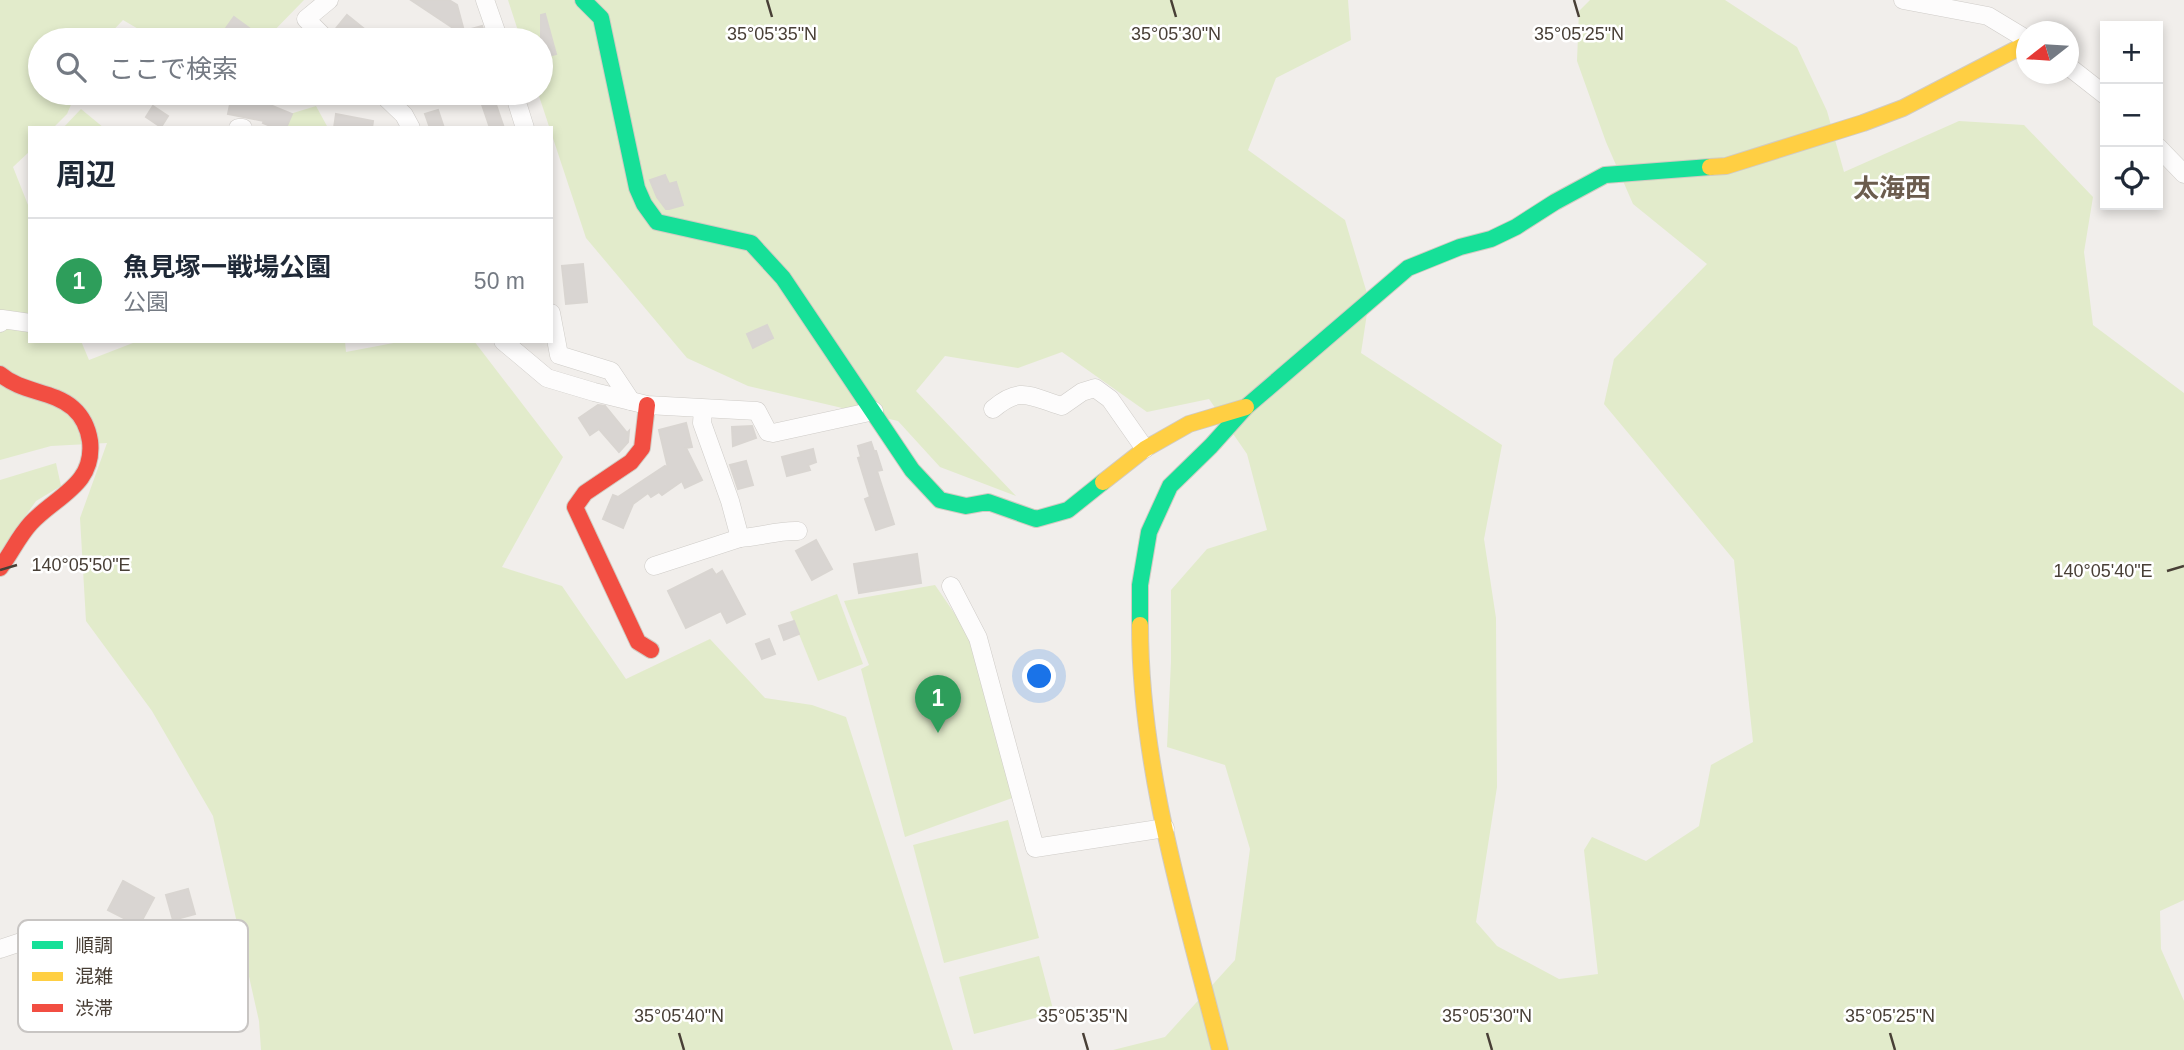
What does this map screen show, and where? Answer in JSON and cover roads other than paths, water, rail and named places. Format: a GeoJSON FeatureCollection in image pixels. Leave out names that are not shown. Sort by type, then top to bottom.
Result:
{"type":"FeatureCollection","features":[{"type":"Feature","properties":{"kind":"street"},"geometry":{"type":"LineString","coordinates":[[315,28],[306,19],[329,0]]}},
{"type":"Feature","properties":{"kind":"street"},"geometry":{"type":"LineString","coordinates":[[485,0],[495,28]]}},
{"type":"Feature","properties":{"kind":"street"},"geometry":{"type":"LineString","coordinates":[[583,0],[601,18],[636,188],[644,204],[657,222],[751,243],[783,278],[912,470],[940,500],[966,506],[988,502],[1036,519],[1068,510],[1145,449],[1189,424],[1246,407]]}},
{"type":"Feature","properties":{"kind":"street"},"geometry":{"type":"LineString","coordinates":[[1902,0],[1988,16],[2016,35]]}},
{"type":"Feature","properties":{"kind":"street"},"geometry":{"type":"LineString","coordinates":[[1220,1050],[1165,828],[1145,724],[1140,647],[1140,585],[1149,532],[1170,486],[1246,407],[1408,268],[1460,247],[1491,239],[1605,175],[1726,166],[1903,108],[2016,47]]}},
{"type":"Feature","properties":{"kind":"street"},"geometry":{"type":"LineString","coordinates":[[2079,75],[2100,91]]}},
{"type":"Feature","properties":{"kind":"street"},"geometry":{"type":"LineString","coordinates":[[394,105],[410,126]]}},
{"type":"Feature","properties":{"kind":"street"},"geometry":{"type":"LineString","coordinates":[[518,105],[524,126]]}},
{"type":"Feature","properties":{"kind":"street"},"geometry":{"type":"LineString","coordinates":[[2163,152],[2184,174]]}},
{"type":"Feature","properties":{"kind":"street"},"geometry":{"type":"LineString","coordinates":[[0,323],[2,320],[28,323]]}},
{"type":"Feature","properties":{"kind":"street"},"geometry":{"type":"LineString","coordinates":[[553,324],[559,355],[611,371],[639,403],[642,448],[631,462],[585,493],[575,507],[638,642],[651,650]]}},
{"type":"Feature","properties":{"kind":"street"},"geometry":{"type":"LineString","coordinates":[[505,343],[547,378],[639,403],[757,411],[768,432],[773,433],[874,411]]}},
{"type":"Feature","properties":{"kind":"street"},"geometry":{"type":"LineString","coordinates":[[0,374],[10,385],[69,405],[87,426],[93,450],[88,472],[31,523],[0,568]]}},
{"type":"Feature","properties":{"kind":"street"},"geometry":{"type":"LineString","coordinates":[[993,409],[1006,398],[1020,393],[1062,406],[1082,392],[1095,388],[1110,398],[1145,449]]}},
{"type":"Feature","properties":{"kind":"street"},"geometry":{"type":"LineString","coordinates":[[704,409],[702,424],[730,501],[740,538]]}},
{"type":"Feature","properties":{"kind":"street"},"geometry":{"type":"LineString","coordinates":[[654,566],[740,538],[798,531]]}},
{"type":"Feature","properties":{"kind":"street"},"geometry":{"type":"LineString","coordinates":[[951,586],[978,638],[1035,848],[1165,828]]}},
{"type":"Feature","properties":{"kind":"street"},"geometry":{"type":"LineString","coordinates":[[0,949],[18,943]]}},
{"type":"Feature","properties":{"kind":"place","name":"魚見塚一戦場公園"},"geometry":{"type":"Point","coordinates":[938,733]}},
{"type":"Feature","properties":{"kind":"district","name":"太海西"},"geometry":{"type":"Point","coordinates":[1892,188]}}]}
